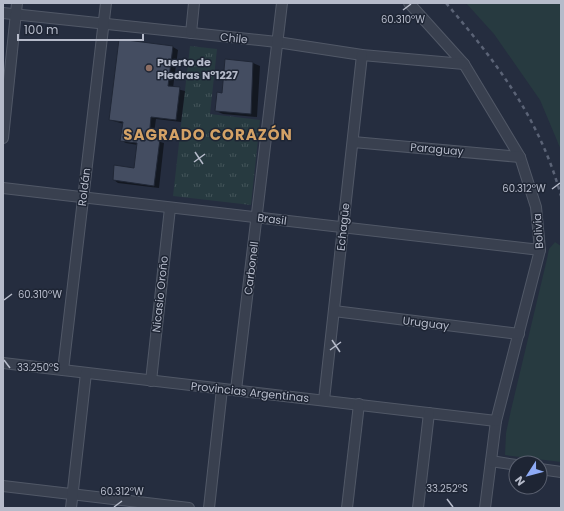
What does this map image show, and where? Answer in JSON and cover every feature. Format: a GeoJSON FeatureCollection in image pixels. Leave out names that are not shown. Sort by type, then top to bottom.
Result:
{"type":"FeatureCollection","features":[{"type":"Feature","properties":{"kind":"street"},"geometry":{"type":"LineString","coordinates":[[3,138],[5,105],[17,3]]}},
{"type":"Feature","properties":{"kind":"street","name":"Roldán"},"geometry":{"type":"LineString","coordinates":[[62,370],[106,3]]}},
{"type":"Feature","properties":{"kind":"street"},"geometry":{"type":"LineString","coordinates":[[191,33],[194,3]]}},
{"type":"Feature","properties":{"kind":"street","name":"Carbonell"},"geometry":{"type":"LineString","coordinates":[[236,390],[282,3]]}},
{"type":"Feature","properties":{"kind":"street","name":"Bolivia"},"geometry":{"type":"LineString","coordinates":[[409,3],[464,64],[520,157],[536,207],[540,250],[496,421]]}},
{"type":"Feature","properties":{"kind":"street","name":"Chile"},"geometry":{"type":"LineString","coordinates":[[3,13],[104,25],[277,42],[362,55],[464,64]]}},
{"type":"Feature","properties":{"kind":"street","name":"Echagüe"},"geometry":{"type":"LineString","coordinates":[[324,400],[362,55]]}},
{"type":"Feature","properties":{"kind":"street","name":"Paraguay"},"geometry":{"type":"LineString","coordinates":[[353,142],[520,157]]}},
{"type":"Feature","properties":{"kind":"street","name":"Brasil"},"geometry":{"type":"LineString","coordinates":[[3,188],[540,250]]}},
{"type":"Feature","properties":{"kind":"street","name":"Nicasio Oroño"},"geometry":{"type":"LineString","coordinates":[[150,381],[170,208]]}},
{"type":"Feature","properties":{"kind":"street","name":"Uruguay"},"geometry":{"type":"LineString","coordinates":[[334,312],[519,334]]}},
{"type":"Feature","properties":{"kind":"street","name":"Provincias Argentinas"},"geometry":{"type":"LineString","coordinates":[[3,363],[496,421]]}},
{"type":"Feature","properties":{"kind":"street"},"geometry":{"type":"LineString","coordinates":[[70,508],[86,373]]}},
{"type":"Feature","properties":{"kind":"street"},"geometry":{"type":"LineString","coordinates":[[209,508],[222,388]]}},
{"type":"Feature","properties":{"kind":"street"},"geometry":{"type":"LineString","coordinates":[[347,508],[359,404]]}},
{"type":"Feature","properties":{"kind":"street"},"geometry":{"type":"LineString","coordinates":[[418,508],[429,413]]}},
{"type":"Feature","properties":{"kind":"street"},"geometry":{"type":"LineString","coordinates":[[485,508],[496,421]]}},
{"type":"Feature","properties":{"kind":"street"},"geometry":{"type":"LineString","coordinates":[[491,461],[508,464]]}},
{"type":"Feature","properties":{"kind":"street"},"geometry":{"type":"LineString","coordinates":[[548,470],[561,472]]}},
{"type":"Feature","properties":{"kind":"street"},"geometry":{"type":"LineString","coordinates":[[3,486],[189,508]]}},
{"type":"Feature","properties":{"kind":"green space"},"geometry":{"type":"Polygon","coordinates":[[[466,3],[561,3],[561,150],[540,100],[494,34],[466,3]]]}},
{"type":"Feature","properties":{"kind":"green space"},"geometry":{"type":"Polygon","coordinates":[[[190,46],[217,49],[210,114],[260,120],[251,205],[173,196],[190,46]]]}},
{"type":"Feature","properties":{"kind":"green space"},"geometry":{"type":"Polygon","coordinates":[[[555,242],[561,246],[561,462],[548,460],[548,455],[505,455],[506,433],[549,249],[555,242]]]}},
{"type":"Feature","properties":{"kind":"building","name":"Puerto de Piedras Nº1227"},"geometry":{"type":"Polygon","coordinates":[[[119,39],[173,46],[168,86],[180,87],[176,120],[151,117],[149,138],[160,139],[154,186],[113,180],[114,165],[134,168],[137,143],[120,141],[123,122],[109,120],[119,39]]]}},
{"type":"Feature","properties":{"kind":"building"},"geometry":{"type":"Polygon","coordinates":[[[225,59],[253,62],[251,114],[215,111],[217,92],[222,93],[225,59]]]}},
{"type":"Feature","properties":{"kind":"railway"},"geometry":{"type":"LineString","coordinates":[[446,3],[483,48],[515,93],[541,142],[552,168],[561,196]]}},
{"type":"Feature","properties":{"kind":"place","name":"Puerto de Piedras Nº1227"},"geometry":{"type":"Point","coordinates":[149,68]}},
{"type":"Feature","properties":{"kind":"district","name":"SAGRADO CORAZÓN"},"geometry":{"type":"Point","coordinates":[208,134]}}]}
